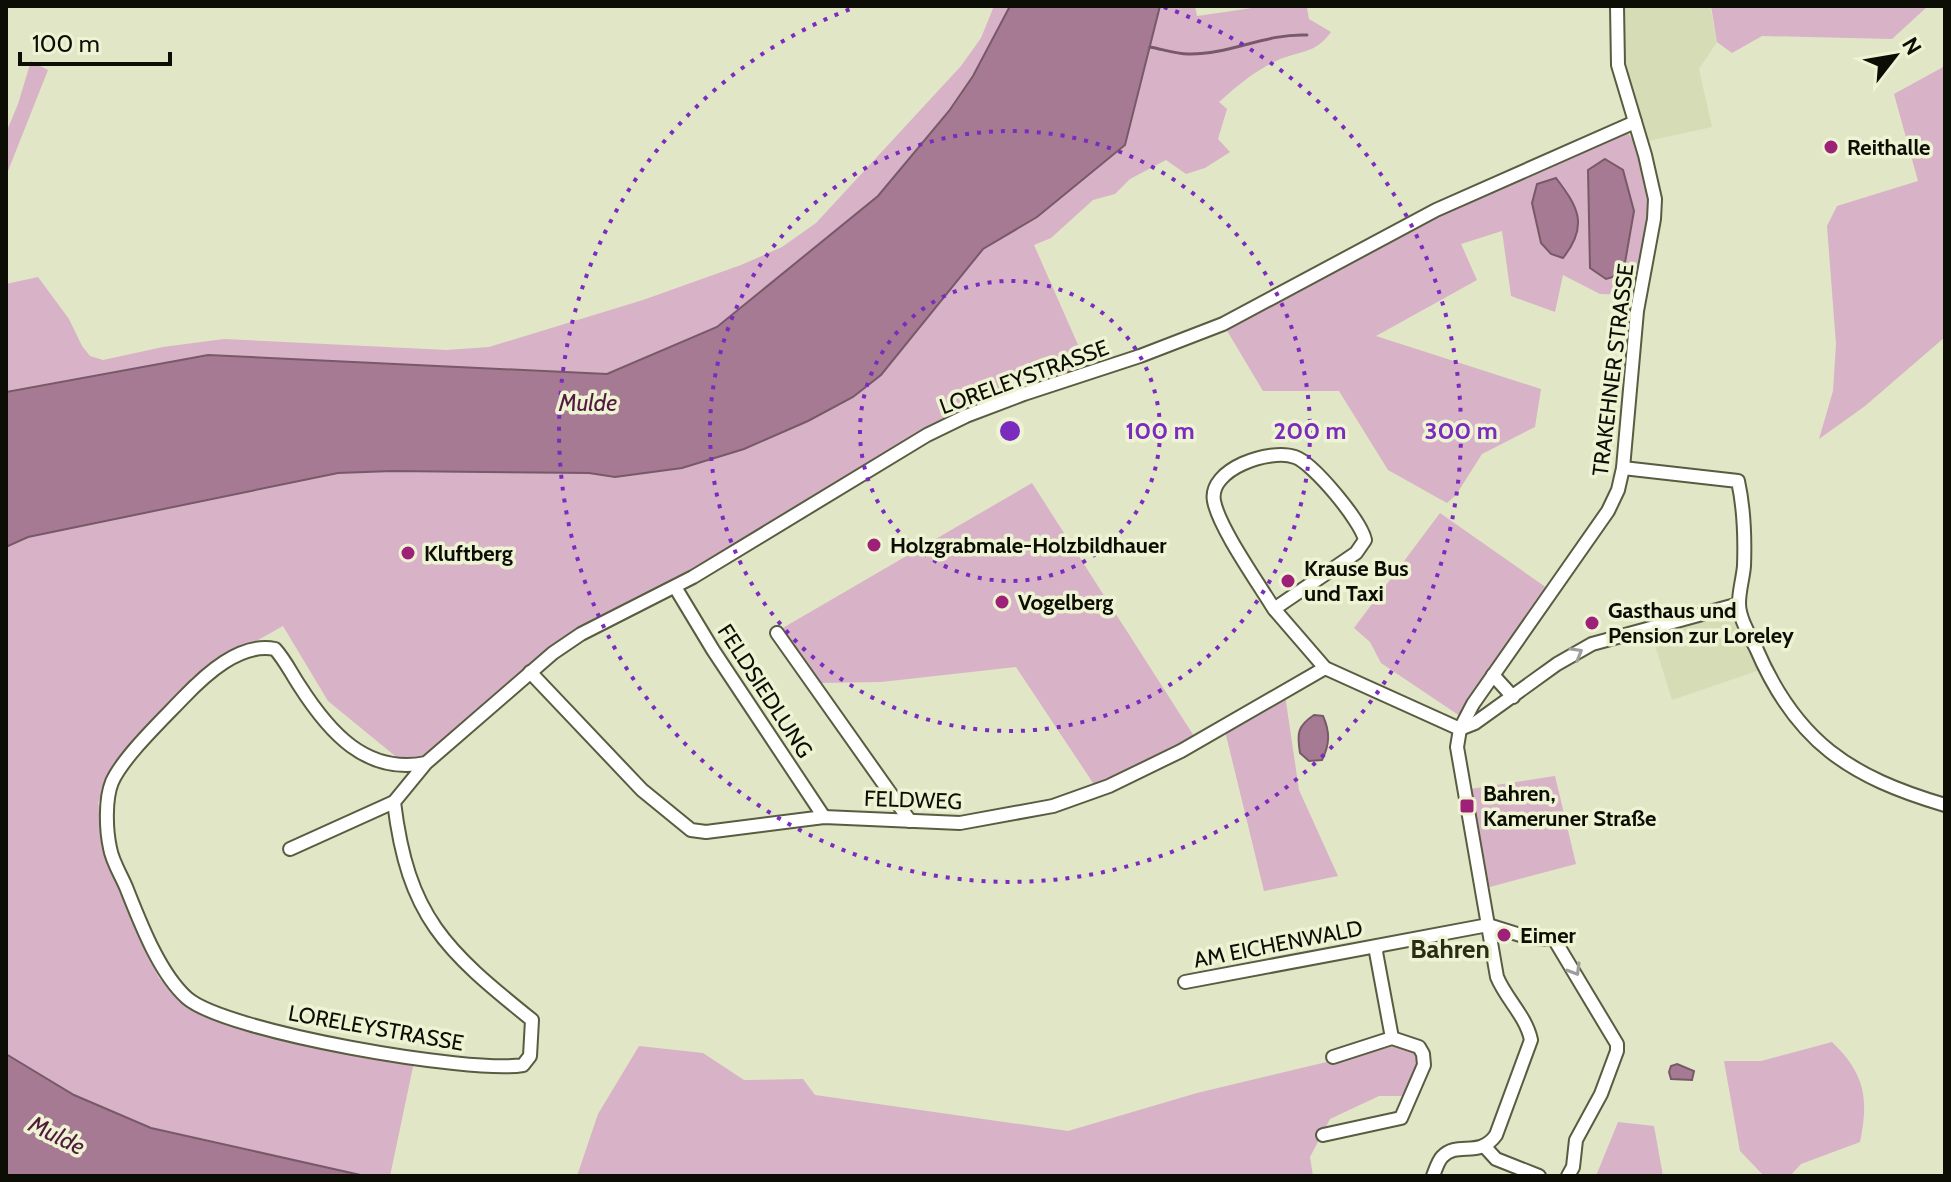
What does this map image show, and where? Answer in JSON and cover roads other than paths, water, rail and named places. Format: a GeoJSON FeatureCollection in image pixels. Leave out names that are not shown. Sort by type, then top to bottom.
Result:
{"type":"FeatureCollection","features":[{"type":"Feature","properties":{"kind":"street","name":"TRAKEHNER STRASSE"},"geometry":{"type":"LineString","coordinates":[[1460,729],[1493,675],[1608,511],[1618,490],[1623,468],[1637,311],[1655,199],[1618,65],[1617,6]]}},
{"type":"Feature","properties":{"kind":"street","name":"LORELEYSTRASSE"},"geometry":{"type":"LineString","coordinates":[[290,849],[394,802],[426,763],[530,672],[581,634],[675,587],[947,424],[1223,324],[1436,210],[1635,122]]}},
{"type":"Feature","properties":{"kind":"street"},"geometry":{"type":"LineString","coordinates":[[1274,609],[1356,553],[1365,540],[1357,522],[1308,465],[1291,455],[1276,454],[1261,456],[1226,474],[1216,485],[1213,497],[1230,536],[1274,609],[1325,668],[1460,729],[1475,723],[1557,664],[1592,644],[1739,604]]}},
{"type":"Feature","properties":{"kind":"street"},"geometry":{"type":"LineString","coordinates":[[1623,468],[1738,481],[1744,537],[1739,604],[1743,621],[1772,680],[1799,723],[1836,758],[1873,779],[1945,805]]}},
{"type":"Feature","properties":{"kind":"street","name":"FELDSIEDLUNG"},"geometry":{"type":"LineString","coordinates":[[675,587],[824,817]]}},
{"type":"Feature","properties":{"kind":"street","name":"FELDSIEDLUNG"},"geometry":{"type":"LineString","coordinates":[[777,633],[910,821]]}},
{"type":"Feature","properties":{"kind":"street","name":"LORELEYSTRASSE"},"geometry":{"type":"LineString","coordinates":[[394,802],[403,856],[422,909],[452,951],[532,1020],[530,1056],[523,1065],[463,1063],[338,1046],[270,1030],[205,1009],[187,998],[156,953],[140,923],[110,848],[108,805],[112,782],[198,682],[213,669],[241,654],[275,649],[317,711],[334,732],[355,750],[378,762],[395,766],[426,763]]}},
{"type":"Feature","properties":{"kind":"street","name":"FELDWEG"},"geometry":{"type":"LineString","coordinates":[[530,672],[642,790],[691,830],[729,831],[780,821],[824,817],[960,823],[1053,806],[1181,751],[1325,668]]}},
{"type":"Feature","properties":{"kind":"street"},"geometry":{"type":"LineString","coordinates":[[1493,675],[1513,697]]}},
{"type":"Feature","properties":{"kind":"street"},"geometry":{"type":"LineString","coordinates":[[1433,1176],[1442,1157],[1459,1149],[1485,1147],[1496,1135],[1531,1040],[1529,1030],[1504,994],[1497,977],[1457,747],[1460,729]]}},
{"type":"Feature","properties":{"kind":"street"},"geometry":{"type":"LineString","coordinates":[[1488,925],[1530,938],[1554,939],[1617,1044],[1601,1094],[1576,1140],[1573,1167],[1568,1176]]}},
{"type":"Feature","properties":{"kind":"street","name":"AM EICHENWALD"},"geometry":{"type":"LineString","coordinates":[[1185,982],[1488,925]]}},
{"type":"Feature","properties":{"kind":"street","name":"AM EICHENWALD"},"geometry":{"type":"LineString","coordinates":[[1378,946],[1376,952],[1392,1038]]}},
{"type":"Feature","properties":{"kind":"street"},"geometry":{"type":"LineString","coordinates":[[1323,1135],[1401,1118],[1424,1065],[1419,1047],[1392,1038],[1333,1057]]}},
{"type":"Feature","properties":{"kind":"street"},"geometry":{"type":"LineString","coordinates":[[1485,1147],[1496,1159],[1539,1176]]}},
{"type":"Feature","properties":{"kind":"water","name":"Mulde"},"geometry":{"type":"Polygon","coordinates":[[[1010,6],[1160,6],[1125,145],[1037,217],[983,249],[881,375],[853,397],[744,449],[682,468],[615,477],[589,473],[338,473],[28,537],[6,547],[6,392],[208,355],[607,374],[717,327],[878,196],[949,111],[973,76],[1010,6]]]}},
{"type":"Feature","properties":{"kind":"water"},"geometry":{"type":"Polygon","coordinates":[[[1605,159],[1623,170],[1634,211],[1623,274],[1606,279],[1590,268],[1588,170],[1605,159]]]}},
{"type":"Feature","properties":{"kind":"water"},"geometry":{"type":"Polygon","coordinates":[[[1556,178],[1578,216],[1576,236],[1563,258],[1551,254],[1541,243],[1532,203],[1537,184],[1556,178]]]}},
{"type":"Feature","properties":{"kind":"water"},"geometry":{"type":"Polygon","coordinates":[[[1314,715],[1323,716],[1328,743],[1322,760],[1309,761],[1300,753],[1299,736],[1301,727],[1314,715]]]}},
{"type":"Feature","properties":{"kind":"water","name":"Mulde"},"geometry":{"type":"Polygon","coordinates":[[[6,1054],[74,1095],[151,1128],[365,1176],[6,1176],[6,1054]]]}},
{"type":"Feature","properties":{"kind":"water"},"geometry":{"type":"Polygon","coordinates":[[[1677,1064],[1694,1071],[1692,1080],[1671,1079],[1671,1066],[1677,1064]]]}},
{"type":"Feature","properties":{"kind":"waterway"},"geometry":{"type":"LineString","coordinates":[[1150,47],[1183,54],[1203,53],[1277,37],[1307,35]]}},
{"type":"Feature","properties":{"kind":"place","name":"Reithalle"},"geometry":{"type":"Point","coordinates":[1831,147]}},
{"type":"Feature","properties":{"kind":"place","name":"Holzgrabmale-Holzbildhauer"},"geometry":{"type":"Point","coordinates":[874,545]}},
{"type":"Feature","properties":{"kind":"place","name":"Kluftberg"},"geometry":{"type":"Point","coordinates":[408,553]}},
{"type":"Feature","properties":{"kind":"place","name":"Krause Bus und Taxi"},"geometry":{"type":"Point","coordinates":[1288,581]}},
{"type":"Feature","properties":{"kind":"place","name":"Vogelberg"},"geometry":{"type":"Point","coordinates":[1002,602]}},
{"type":"Feature","properties":{"kind":"place","name":"Gasthaus und Pension zur Loreley"},"geometry":{"type":"Point","coordinates":[1592,623]}},
{"type":"Feature","properties":{"kind":"place","name":"Bahren, Kameruner Straße"},"geometry":{"type":"Point","coordinates":[1467,806]}},
{"type":"Feature","properties":{"kind":"place","name":"Eimer"},"geometry":{"type":"Point","coordinates":[1504,935]}},
{"type":"Feature","properties":{"kind":"district","name":"Bahren"},"geometry":{"type":"Point","coordinates":[1450,949]}}]}
